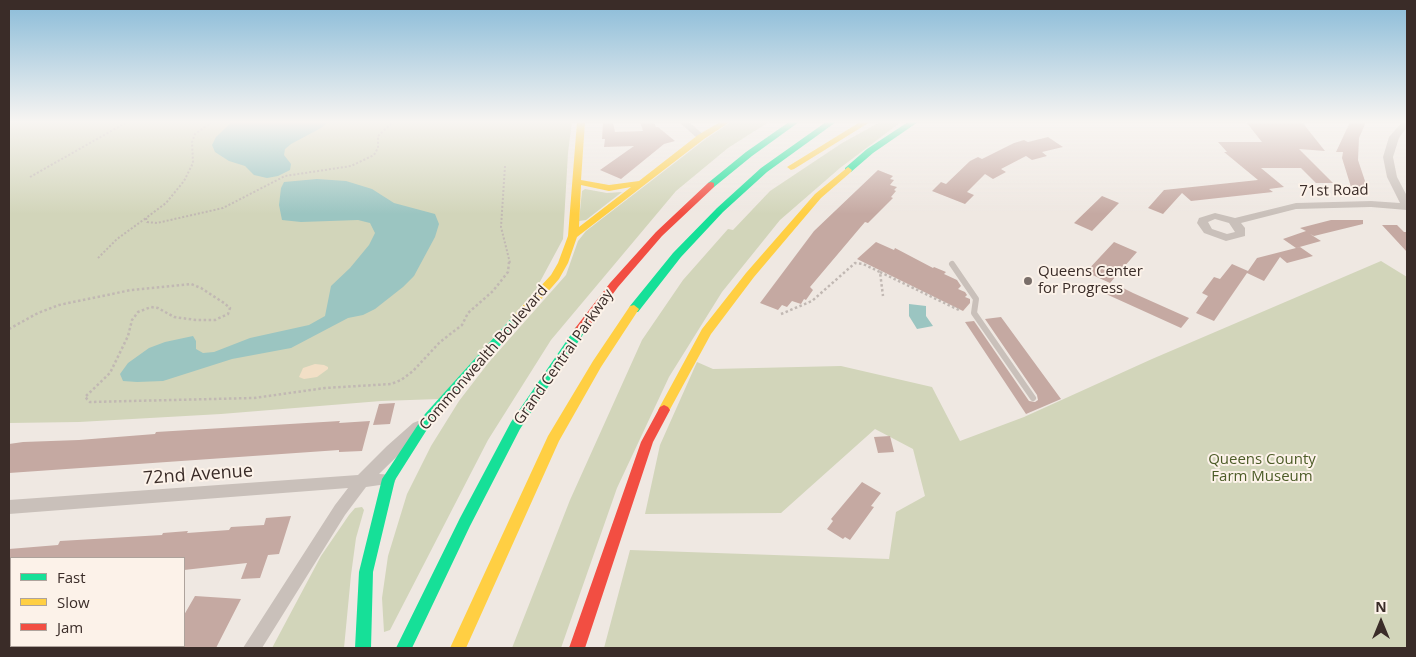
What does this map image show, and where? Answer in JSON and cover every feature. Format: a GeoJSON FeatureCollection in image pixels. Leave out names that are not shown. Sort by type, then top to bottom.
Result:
{"type":"FeatureCollection","features":[{"type":"Feature","properties":{"kind":"main road","name":"Commonwealth Boulevard"},"geometry":{"type":"LineString","coordinates":[[363,648],[366,572],[389,479],[429,417],[555,277],[563,263],[573,236],[579,153]]}},
{"type":"Feature","properties":{"kind":"main road"},"geometry":{"type":"LineString","coordinates":[[573,236],[681,153]]}},
{"type":"Feature","properties":{"kind":"main road","name":"Grand Central Parkway"},"geometry":{"type":"LineString","coordinates":[[458,648],[553,440],[597,364],[633,311],[677,255],[720,210],[764,170],[787,153]]}},
{"type":"Feature","properties":{"kind":"main road"},"geometry":{"type":"LineString","coordinates":[[784,172],[816,153]]}},
{"type":"Feature","properties":{"kind":"main road"},"geometry":{"type":"LineString","coordinates":[[577,648],[647,442],[706,332],[750,275],[818,196],[868,153]]}},
{"type":"Feature","properties":{"kind":"main road","name":"Grand Central Parkway"},"geometry":{"type":"LineString","coordinates":[[404,648],[465,522],[515,426],[566,349],[614,285],[659,234],[704,191],[749,154]]}},
{"type":"Feature","properties":{"kind":"main road"},"geometry":{"type":"LineString","coordinates":[[577,182],[609,188],[643,182]]}},
{"type":"Feature","properties":{"kind":"main road"},"geometry":{"type":"LineString","coordinates":[[677,255],[728,211],[768,182]]}},
{"type":"Feature","properties":{"kind":"street"},"geometry":{"type":"LineString","coordinates":[[1389,153],[1392,177],[1407,206]]}},
{"type":"Feature","properties":{"kind":"street","name":"71st Road"},"geometry":{"type":"LineString","coordinates":[[1234,222],[1296,206],[1371,204],[1407,206]]}},
{"type":"Feature","properties":{"kind":"street"},"geometry":{"type":"LineString","coordinates":[[252,648],[335,516],[362,481],[392,450],[429,417]]}},
{"type":"Feature","properties":{"kind":"street","name":"72nd Avenue"},"geometry":{"type":"LineString","coordinates":[[9,507],[389,479]]}},
{"type":"Feature","properties":{"kind":"lane"},"geometry":{"type":"LineString","coordinates":[[952,264],[976,299],[974,313],[1033,398]]}},
{"type":"Feature","properties":{"kind":"path"},"geometry":{"type":"LineString","coordinates":[[30,178],[74,153]]}},
{"type":"Feature","properties":{"kind":"path"},"geometry":{"type":"LineString","coordinates":[[98,258],[117,239],[166,203],[184,181],[193,163],[193,153]]}},
{"type":"Feature","properties":{"kind":"path"},"geometry":{"type":"LineString","coordinates":[[146,218],[147,222],[157,223],[207,213],[223,208],[286,176],[351,166],[375,153]]}},
{"type":"Feature","properties":{"kind":"path"},"geometry":{"type":"LineString","coordinates":[[9,330],[38,312],[59,305],[131,290],[191,284],[201,288],[224,303],[230,308],[228,314],[215,320],[196,320],[174,317],[158,308],[151,307],[138,312],[132,320],[128,336],[110,373],[85,397],[90,402],[254,398],[325,388],[391,384],[401,380],[413,371],[440,342],[456,331],[462,325],[468,313],[498,287],[508,272],[510,264],[501,227],[505,166]]}},
{"type":"Feature","properties":{"kind":"path"},"geometry":{"type":"LineString","coordinates":[[781,314],[812,301],[855,263],[863,264],[961,311]]}},
{"type":"Feature","properties":{"kind":"path"},"geometry":{"type":"LineString","coordinates":[[880,272],[883,296]]}},
{"type":"Feature","properties":{"kind":"green space"},"geometry":{"type":"Polygon","coordinates":[[[9,153],[568,153],[563,239],[535,291],[439,399],[381,401],[221,414],[79,422],[9,423],[9,153]]]}},
{"type":"Feature","properties":{"kind":"green space"},"geometry":{"type":"Polygon","coordinates":[[[688,153],[722,153],[676,191],[551,340],[488,440],[390,630],[384,632],[382,598],[388,556],[407,494],[431,446],[459,401],[489,362],[566,275],[578,241],[586,231],[688,153]]]}},
{"type":"Feature","properties":{"kind":"green space"},"geometry":{"type":"Polygon","coordinates":[[[828,153],[860,153],[780,220],[722,292],[669,377],[617,488],[561,648],[512,648],[570,500],[642,340],[683,280],[728,229],[733,230],[770,191],[828,153]]]}},
{"type":"Feature","properties":{"kind":"green space"},"geometry":{"type":"Polygon","coordinates":[[[585,189],[607,193],[622,192],[586,220],[579,221],[582,191],[585,189]]]}},
{"type":"Feature","properties":{"kind":"green space","name":"Queens County Farm Museum"},"geometry":{"type":"Polygon","coordinates":[[[1381,261],[1407,277],[1407,648],[604,648],[630,550],[889,559],[896,512],[925,496],[913,449],[875,429],[781,513],[645,514],[660,445],[697,362],[713,369],[841,366],[932,387],[960,441],[1024,417],[1152,359],[1381,261]]]}},
{"type":"Feature","properties":{"kind":"green space"},"geometry":{"type":"Polygon","coordinates":[[[362,507],[364,510],[356,538],[344,648],[272,648],[321,556],[349,515],[355,508],[362,507]]]}},
{"type":"Feature","properties":{"kind":"sand"},"geometry":{"type":"Polygon","coordinates":[[[315,364],[324,365],[328,369],[317,377],[304,379],[299,377],[303,368],[315,364]]]}},
{"type":"Feature","properties":{"kind":"water"},"geometry":{"type":"Polygon","coordinates":[[[216,153],[284,153],[284,155],[291,164],[290,170],[278,176],[267,178],[254,175],[245,166],[229,161],[216,153]]]}},
{"type":"Feature","properties":{"kind":"water"},"geometry":{"type":"Polygon","coordinates":[[[317,179],[346,181],[372,189],[394,203],[435,214],[439,224],[435,237],[414,276],[375,309],[363,315],[348,318],[291,348],[232,359],[163,381],[123,381],[120,374],[128,363],[149,348],[165,342],[193,336],[196,341],[196,349],[203,353],[214,352],[250,338],[309,325],[325,316],[331,286],[350,268],[369,245],[375,233],[370,223],[358,220],[301,222],[282,220],[279,205],[281,188],[284,182],[317,179]]]}},
{"type":"Feature","properties":{"kind":"water"},"geometry":{"type":"Polygon","coordinates":[[[909,304],[926,306],[926,316],[933,326],[917,329],[909,316],[909,304]]]}},
{"type":"Feature","properties":{"kind":"building"},"geometry":{"type":"Polygon","coordinates":[[[625,153],[653,153],[621,179],[600,170],[625,153]]]}},
{"type":"Feature","properties":{"kind":"building"},"geometry":{"type":"Polygon","coordinates":[[[995,153],[1043,153],[1047,156],[1032,160],[1026,156],[1001,169],[1006,172],[993,179],[985,174],[967,192],[974,195],[965,204],[932,191],[941,182],[946,184],[970,161],[978,157],[982,159],[995,153]]]}},
{"type":"Feature","properties":{"kind":"building"},"geometry":{"type":"Polygon","coordinates":[[[1225,153],[1303,153],[1333,183],[1316,183],[1301,168],[1261,168],[1284,187],[1269,189],[1273,192],[1191,201],[1182,193],[1163,214],[1148,208],[1164,190],[1258,180],[1225,153]]]}},
{"type":"Feature","properties":{"kind":"building"},"geometry":{"type":"Polygon","coordinates":[[[1343,153],[1358,153],[1358,160],[1367,187],[1351,187],[1342,158],[1343,153]]]}},
{"type":"Feature","properties":{"kind":"building"},"geometry":{"type":"Polygon","coordinates":[[[878,170],[893,176],[890,179],[894,180],[890,185],[897,187],[891,197],[893,198],[868,223],[865,222],[859,229],[810,287],[813,290],[806,300],[804,299],[801,304],[792,301],[787,307],[782,305],[778,310],[760,303],[814,231],[878,170]]]}},
{"type":"Feature","properties":{"kind":"building"},"geometry":{"type":"Polygon","coordinates":[[[1102,196],[1119,203],[1092,231],[1074,223],[1102,196]]]}},
{"type":"Feature","properties":{"kind":"building"},"geometry":{"type":"Polygon","coordinates":[[[1331,220],[1363,220],[1363,224],[1314,236],[1310,234],[1321,241],[1296,248],[1283,239],[1306,231],[1300,228],[1331,220]]]}},
{"type":"Feature","properties":{"kind":"building"},"geometry":{"type":"Polygon","coordinates":[[[1382,225],[1397,225],[1404,232],[1407,232],[1407,252],[1382,225]]]}},
{"type":"Feature","properties":{"kind":"building"},"geometry":{"type":"Polygon","coordinates":[[[876,242],[894,250],[895,248],[933,268],[946,272],[944,274],[957,280],[961,286],[958,289],[965,292],[967,295],[965,297],[970,299],[970,303],[963,311],[857,259],[876,242]]]}},
{"type":"Feature","properties":{"kind":"building"},"geometry":{"type":"Polygon","coordinates":[[[1114,242],[1137,252],[1110,283],[1086,272],[1114,242]]]}},
{"type":"Feature","properties":{"kind":"building"},"geometry":{"type":"Polygon","coordinates":[[[1300,247],[1313,256],[1287,263],[1280,257],[1264,281],[1247,273],[1214,321],[1196,313],[1208,296],[1202,293],[1214,277],[1220,279],[1232,264],[1248,271],[1257,258],[1300,247]]]}},
{"type":"Feature","properties":{"kind":"building"},"geometry":{"type":"Polygon","coordinates":[[[1115,284],[1189,318],[1181,328],[1106,294],[1115,284]]]}},
{"type":"Feature","properties":{"kind":"building"},"geometry":{"type":"Polygon","coordinates":[[[1001,317],[1061,399],[1026,414],[965,322],[974,321],[1029,401],[1035,402],[1038,400],[1037,395],[985,319],[1001,317]]]}},
{"type":"Feature","properties":{"kind":"building"},"geometry":{"type":"Polygon","coordinates":[[[395,403],[390,424],[373,425],[379,404],[395,403]]]}},
{"type":"Feature","properties":{"kind":"building"},"geometry":{"type":"Polygon","coordinates":[[[340,421],[339,423],[370,421],[362,451],[339,452],[339,450],[9,473],[9,444],[155,434],[156,432],[340,421]]]}},
{"type":"Feature","properties":{"kind":"building"},"geometry":{"type":"Polygon","coordinates":[[[890,436],[894,452],[878,453],[874,437],[890,436]]]}},
{"type":"Feature","properties":{"kind":"building"},"geometry":{"type":"Polygon","coordinates":[[[862,482],[881,493],[871,506],[874,507],[850,540],[845,537],[843,539],[827,529],[833,521],[831,519],[862,482]]]}},
{"type":"Feature","properties":{"kind":"building"},"geometry":{"type":"Polygon","coordinates":[[[291,516],[279,554],[268,555],[260,578],[241,579],[247,563],[185,570],[185,557],[9,558],[9,549],[58,545],[60,541],[162,535],[163,533],[188,531],[187,533],[229,530],[231,527],[264,525],[266,518],[291,516]]]}},
{"type":"Feature","properties":{"kind":"building"},"geometry":{"type":"Polygon","coordinates":[[[195,596],[241,599],[216,648],[184,648],[185,613],[195,596]]]}},
{"type":"Feature","properties":{"kind":"traffic: fast"},"geometry":{"type":"LineString","coordinates":[[711,185],[751,153]]}},
{"type":"Feature","properties":{"kind":"traffic: fast"},"geometry":{"type":"LineString","coordinates":[[634,309],[677,255],[720,210],[764,170],[789,153]]}},
{"type":"Feature","properties":{"kind":"traffic: fast"},"geometry":{"type":"LineString","coordinates":[[848,170],[868,153]]}},
{"type":"Feature","properties":{"kind":"traffic: fast"},"geometry":{"type":"LineString","coordinates":[[363,648],[366,572],[389,479],[429,417],[520,316]]}},
{"type":"Feature","properties":{"kind":"traffic: fast"},"geometry":{"type":"LineString","coordinates":[[404,648],[465,522],[515,426],[580,330]]}},
{"type":"Feature","properties":{"kind":"traffic: slow"},"geometry":{"type":"LineString","coordinates":[[520,316],[555,277],[563,263],[573,236],[579,153]]}},
{"type":"Feature","properties":{"kind":"traffic: slow"},"geometry":{"type":"LineString","coordinates":[[573,236],[681,153]]}},
{"type":"Feature","properties":{"kind":"traffic: slow"},"geometry":{"type":"LineString","coordinates":[[791,167],[815,153]]}},
{"type":"Feature","properties":{"kind":"traffic: slow"},"geometry":{"type":"LineString","coordinates":[[664,410],[706,332],[750,275],[818,196],[848,170]]}},
{"type":"Feature","properties":{"kind":"traffic: slow"},"geometry":{"type":"LineString","coordinates":[[577,182],[609,188],[638,183]]}},
{"type":"Feature","properties":{"kind":"traffic: slow"},"geometry":{"type":"LineString","coordinates":[[458,648],[553,440],[597,364],[634,309]]}},
{"type":"Feature","properties":{"kind":"traffic: jam"},"geometry":{"type":"LineString","coordinates":[[580,330],[614,285],[659,234],[711,185]]}},
{"type":"Feature","properties":{"kind":"traffic: jam"},"geometry":{"type":"LineString","coordinates":[[577,648],[647,442],[664,410]]}},
{"type":"Feature","properties":{"kind":"place","name":"Queens Center for Progress"},"geometry":{"type":"Point","coordinates":[1028,281]}}]}
